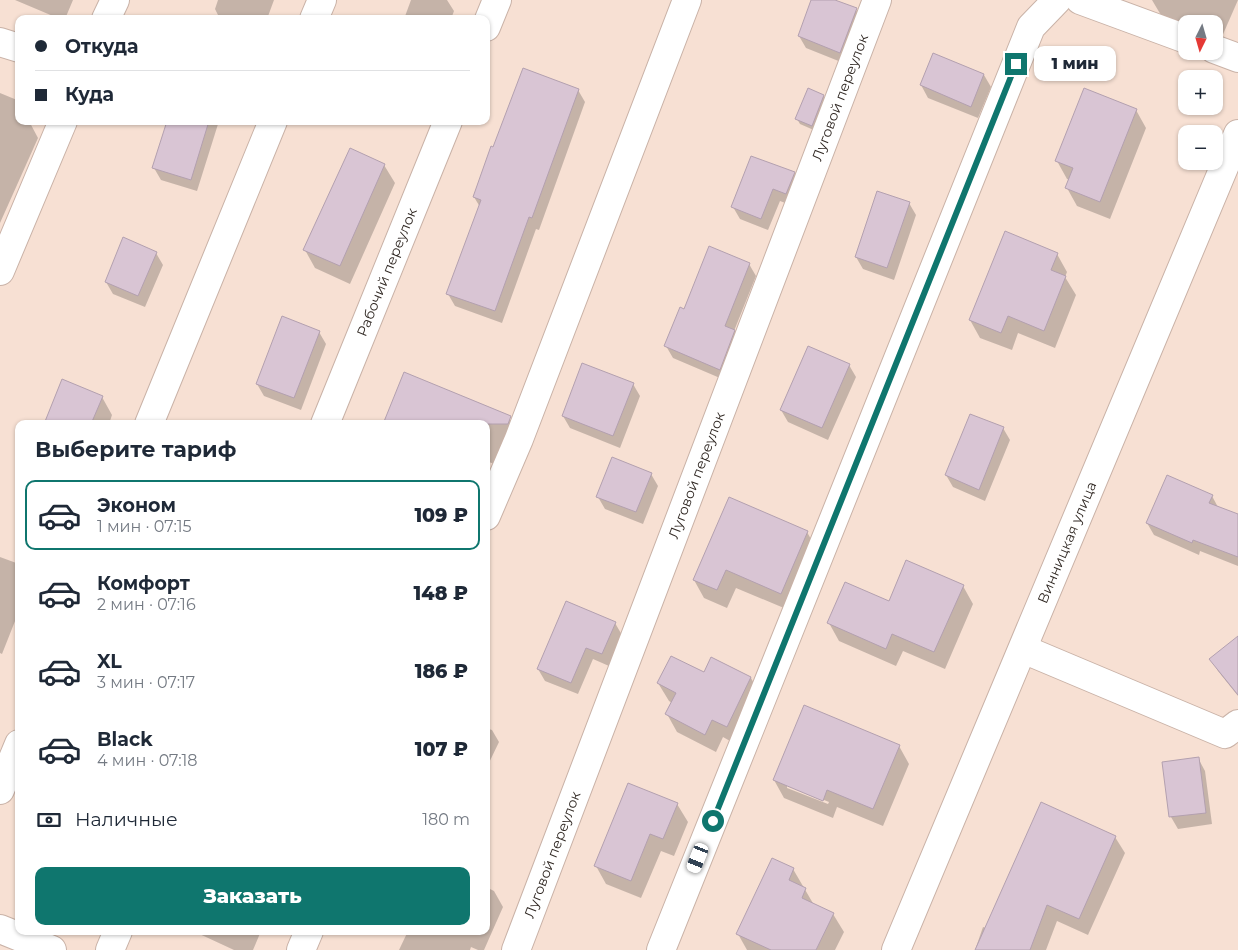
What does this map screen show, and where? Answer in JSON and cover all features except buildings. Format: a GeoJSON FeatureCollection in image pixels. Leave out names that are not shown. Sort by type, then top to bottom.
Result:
{"type":"FeatureCollection","features":[{"type":"Feature","properties":{"kind":"street"},"geometry":{"type":"LineString","coordinates":[[108,15],[115,0]]}},
{"type":"Feature","properties":{"kind":"street"},"geometry":{"type":"LineString","coordinates":[[316,15],[322,0]]}},
{"type":"Feature","properties":{"kind":"street"},"geometry":{"type":"LineString","coordinates":[[490,17],[497,0]]}},
{"type":"Feature","properties":{"kind":"street"},"geometry":{"type":"LineString","coordinates":[[490,507],[519,439],[687,0]]}},
{"type":"Feature","properties":{"kind":"street","name":"Луговой переулок"},"geometry":{"type":"LineString","coordinates":[[516,950],[877,0]]}},
{"type":"Feature","properties":{"kind":"street"},"geometry":{"type":"LineString","coordinates":[[661,950],[1031,27],[1057,0]]}},
{"type":"Feature","properties":{"kind":"street"},"geometry":{"type":"LineString","coordinates":[[1080,0],[1178,36]]}},
{"type":"Feature","properties":{"kind":"street"},"geometry":{"type":"LineString","coordinates":[[0,42],[15,47]]}},
{"type":"Feature","properties":{"kind":"street"},"geometry":{"type":"LineString","coordinates":[[1223,53],[1238,58]]}},
{"type":"Feature","properties":{"kind":"street"},"geometry":{"type":"LineString","coordinates":[[0,271],[60,125]]}},
{"type":"Feature","properties":{"kind":"street"},"geometry":{"type":"LineString","coordinates":[[151,420],[271,125]]}},
{"type":"Feature","properties":{"kind":"street","name":"Рабочий переулок"},"geometry":{"type":"LineString","coordinates":[[326,420],[446,125]]}},
{"type":"Feature","properties":{"kind":"street","name":"Винницкая улица"},"geometry":{"type":"LineString","coordinates":[[896,950],[1238,134]]}},
{"type":"Feature","properties":{"kind":"street"},"geometry":{"type":"LineString","coordinates":[[1023,650],[1224,734],[1238,724]]}},
{"type":"Feature","properties":{"kind":"street"},"geometry":{"type":"LineString","coordinates":[[0,790],[15,754]]}},
{"type":"Feature","properties":{"kind":"street"},"geometry":{"type":"LineString","coordinates":[[0,929],[52,950]]}},
{"type":"Feature","properties":{"kind":"street"},"geometry":{"type":"LineString","coordinates":[[110,950],[116,935]]}},
{"type":"Feature","properties":{"kind":"street"},"geometry":{"type":"LineString","coordinates":[[301,950],[307,935]]}},
{"type":"Feature","properties":{"kind":"route"},"geometry":{"type":"LineString","coordinates":[[713,821],[1016,64]]}}]}
